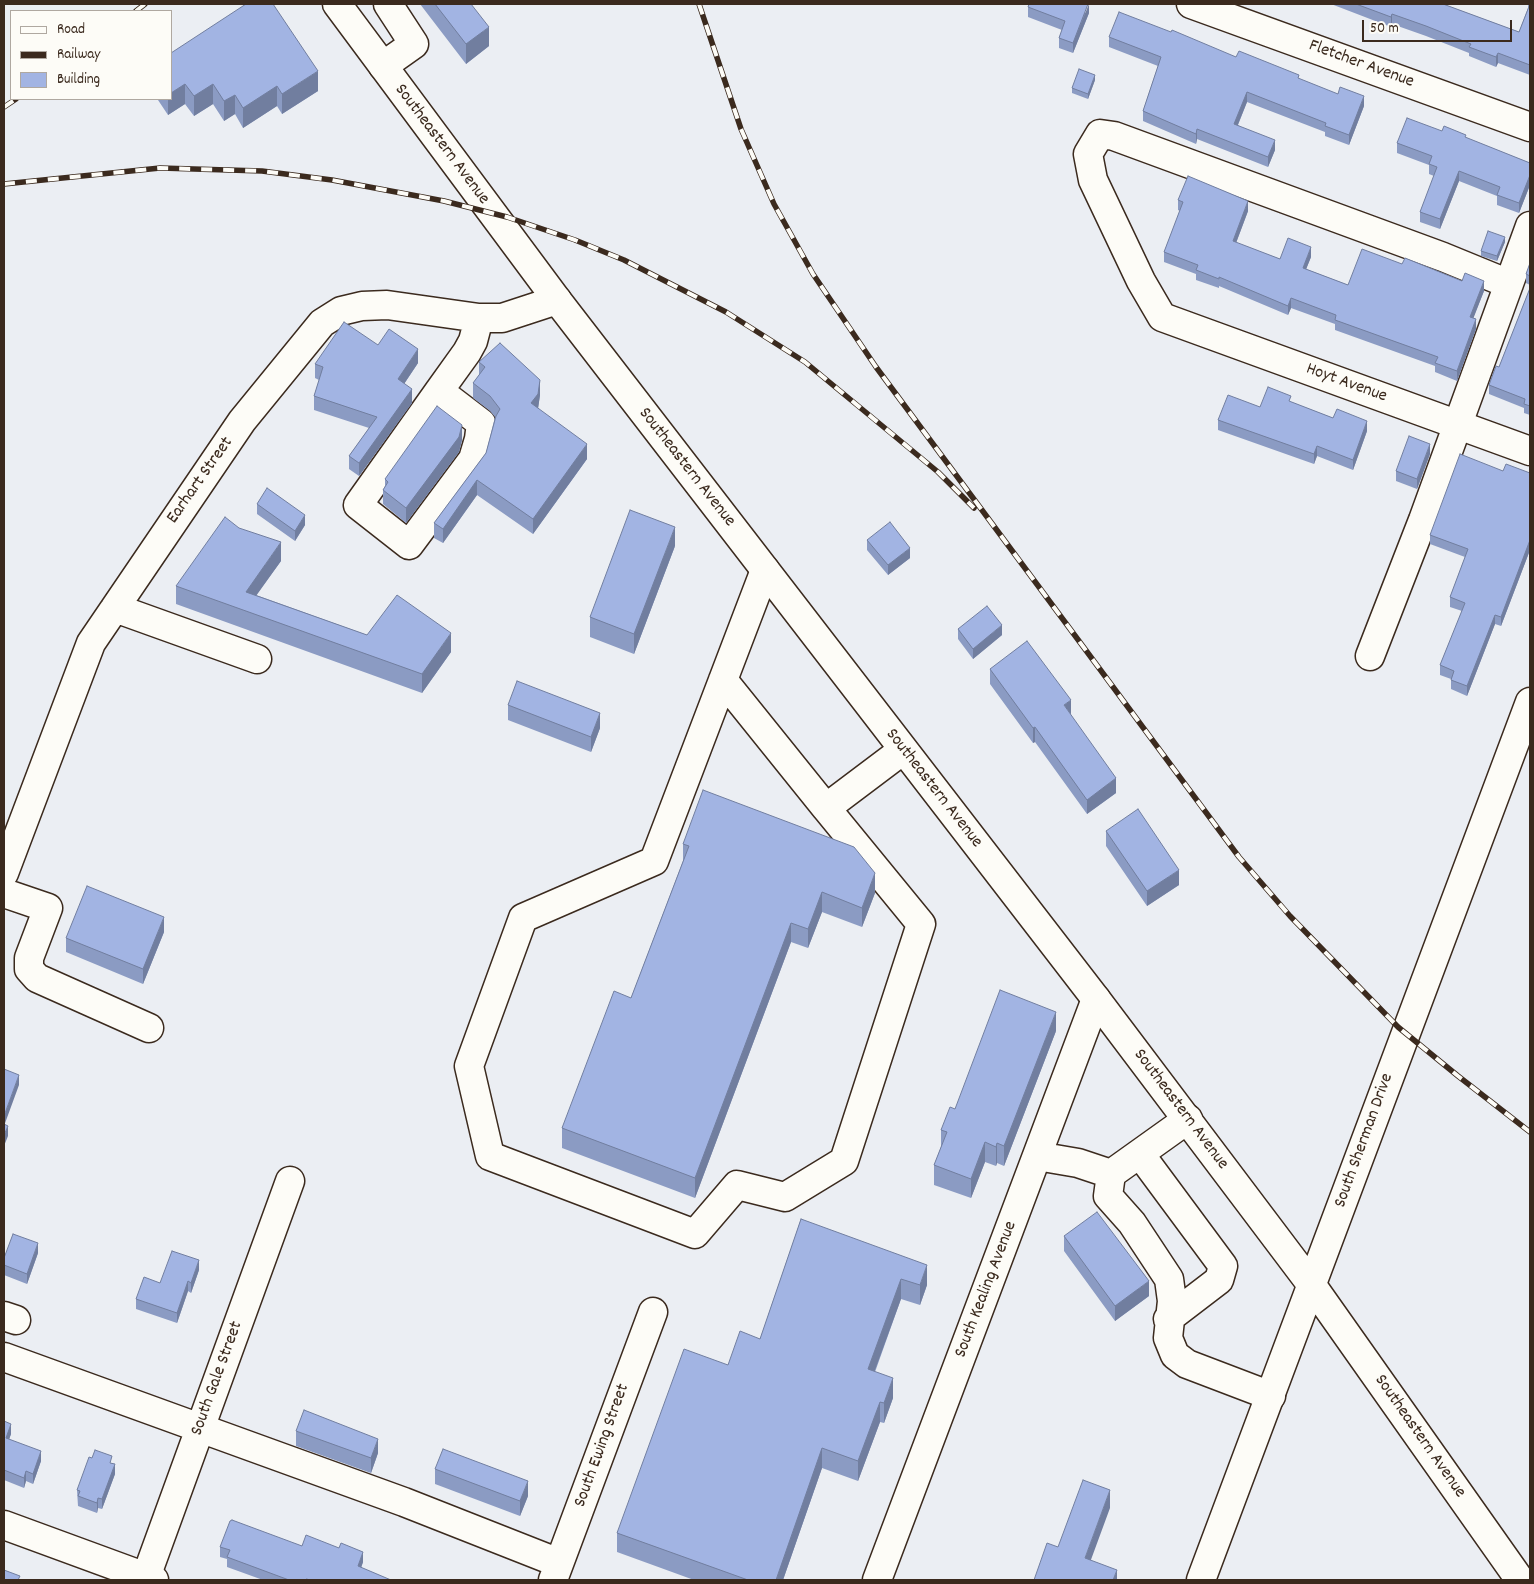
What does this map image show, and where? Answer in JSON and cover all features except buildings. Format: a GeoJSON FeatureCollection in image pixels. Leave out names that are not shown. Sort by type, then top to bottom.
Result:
{"type":"FeatureCollection","features":[{"type":"Feature","properties":{"kind":"main road","name":"Southeastern Avenue"},"geometry":{"type":"LineString","coordinates":[[337,4],[557,300],[1188,1119],[1312,1284],[1520,1580]]}},
{"type":"Feature","properties":{"kind":"main road"},"geometry":{"type":"LineString","coordinates":[[383,66],[414,44],[388,4]]}},
{"type":"Feature","properties":{"kind":"main road","name":"Fletcher Avenue"},"geometry":{"type":"LineString","coordinates":[[1191,4],[1530,127]]}},
{"type":"Feature","properties":{"kind":"main road","name":"Hoyt Avenue"},"geometry":{"type":"LineString","coordinates":[[1508,284],[1443,257],[1114,136],[1100,134],[1088,154],[1093,180],[1141,280],[1162,317],[1530,451]]}},
{"type":"Feature","properties":{"kind":"main road"},"geometry":{"type":"LineString","coordinates":[[1370,656],[1458,424],[1530,226]]}},
{"type":"Feature","properties":{"kind":"main road","name":"Earhart Street"},"geometry":{"type":"LineString","coordinates":[[4,873],[91,643],[242,420],[300,348],[331,315],[362,306],[387,305],[479,318],[502,318],[557,300]]}},
{"type":"Feature","properties":{"kind":"main road"},"geometry":{"type":"LineString","coordinates":[[440,391],[481,423],[479,439],[473,459],[409,545],[358,505],[470,346],[479,318]]}},
{"type":"Feature","properties":{"kind":"main road"},"geometry":{"type":"LineString","coordinates":[[723,680],[921,924],[844,1161],[785,1197],[737,1185],[695,1234],[490,1156],[468,1066],[523,918],[654,861],[723,680],[765,570]]}},
{"type":"Feature","properties":{"kind":"main road"},"geometry":{"type":"LineString","coordinates":[[114,608],[257,659]]}},
{"type":"Feature","properties":{"kind":"main road","name":"South Sherman Drive"},"geometry":{"type":"LineString","coordinates":[[1201,1580],[1530,702]]}},
{"type":"Feature","properties":{"kind":"main road"},"geometry":{"type":"LineString","coordinates":[[826,808],[903,750]]}},
{"type":"Feature","properties":{"kind":"main road"},"geometry":{"type":"LineString","coordinates":[[4,892],[48,908],[29,958],[29,969],[38,978],[149,1028]]}},
{"type":"Feature","properties":{"kind":"main road","name":"South Kealing Avenue"},"geometry":{"type":"LineString","coordinates":[[877,1580],[1096,1000]]}},
{"type":"Feature","properties":{"kind":"main road"},"geometry":{"type":"LineString","coordinates":[[1188,1119],[1111,1174],[1108,1196],[1132,1223],[1170,1279],[1172,1301],[1168,1319],[1168,1338],[1175,1355],[1188,1364],[1270,1396]]}},
{"type":"Feature","properties":{"kind":"main road"},"geometry":{"type":"LineString","coordinates":[[1140,1154],[1223,1266],[1219,1280],[1168,1319]]}},
{"type":"Feature","properties":{"kind":"main road"},"geometry":{"type":"LineString","coordinates":[[1037,1156],[1078,1163],[1111,1174]]}},
{"type":"Feature","properties":{"kind":"main road","name":"South Gale Street"},"geometry":{"type":"LineString","coordinates":[[150,1579],[201,1428],[290,1181]]}},
{"type":"Feature","properties":{"kind":"main road","name":"South Ewing Street"},"geometry":{"type":"LineString","coordinates":[[556,1572],[653,1312]]}},
{"type":"Feature","properties":{"kind":"main road"},"geometry":{"type":"LineString","coordinates":[[4,1357],[404,1502],[556,1572]]}},
{"type":"Feature","properties":{"kind":"main road"},"geometry":{"type":"LineString","coordinates":[[4,1525],[150,1579]]}},
{"type":"Feature","properties":{"kind":"railway"},"geometry":{"type":"LineString","coordinates":[[137,10],[145,4]]}},
{"type":"Feature","properties":{"kind":"railway"},"geometry":{"type":"LineString","coordinates":[[699,4],[741,129],[774,204],[813,274],[876,367],[1239,857],[1290,916],[1398,1027],[1530,1132]]}},
{"type":"Feature","properties":{"kind":"railway"},"geometry":{"type":"LineString","coordinates":[[4,107],[14,100]]}},
{"type":"Feature","properties":{"kind":"railway"},"geometry":{"type":"LineString","coordinates":[[4,184],[160,168],[262,171],[332,180],[444,201],[507,217],[575,240],[624,260],[726,312],[805,362],[938,472],[974,508]]}}]}
